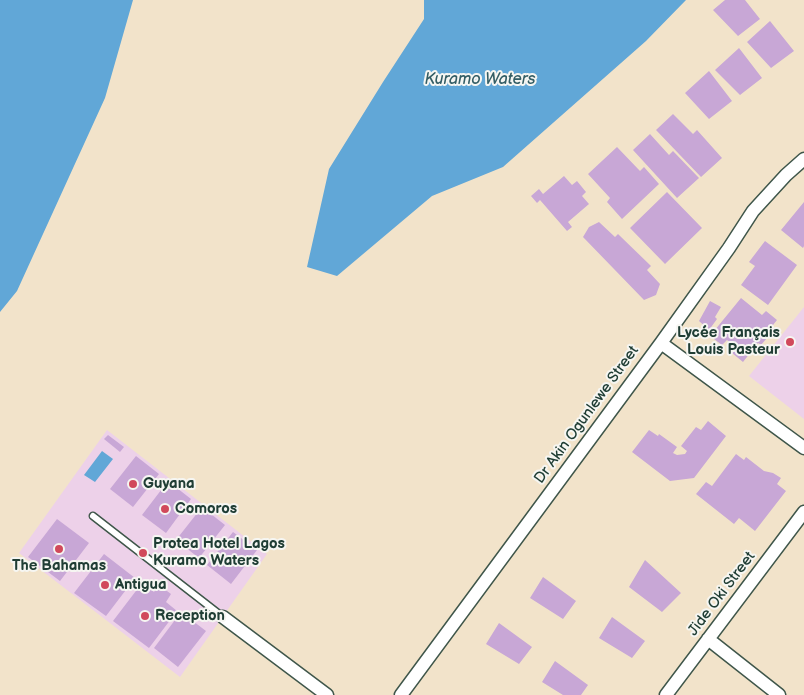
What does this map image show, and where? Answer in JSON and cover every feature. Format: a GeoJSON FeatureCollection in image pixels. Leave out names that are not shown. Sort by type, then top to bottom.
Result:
{"type":"FeatureCollection","features":[{"type":"Feature","properties":{"kind":"street","name":"Dr Akin Ogunlewe Street"},"geometry":{"type":"LineString","coordinates":[[401,695],[661,343],[753,211],[786,175],[804,159]]}},
{"type":"Feature","properties":{"kind":"street"},"geometry":{"type":"LineString","coordinates":[[661,343],[804,448]]}},
{"type":"Feature","properties":{"kind":"street","name":"Jide Oki Street"},"geometry":{"type":"LineString","coordinates":[[666,695],[804,512]]}},
{"type":"Feature","properties":{"kind":"street"},"geometry":{"type":"LineString","coordinates":[[223,617],[327,695]]}},
{"type":"Feature","properties":{"kind":"street"},"geometry":{"type":"LineString","coordinates":[[708,639],[779,695]]}},
{"type":"Feature","properties":{"kind":"lane"},"geometry":{"type":"LineString","coordinates":[[92,516],[223,617]]}},
{"type":"Feature","properties":{"kind":"shaded area","name":"Lycée Français Louis Pasteur"},"geometry":{"type":"Polygon","coordinates":[[[804,307],[804,419],[749,376],[804,307]]]}},
{"type":"Feature","properties":{"kind":"shaded area","name":"Protea Hotel Lagos Kuramo Waters"},"geometry":{"type":"Polygon","coordinates":[[[107,430],[267,554],[180,677],[19,553],[107,430]]]}},
{"type":"Feature","properties":{"kind":"water"},"geometry":{"type":"Polygon","coordinates":[[[0,0],[133,0],[105,98],[17,291],[0,312],[0,0]]]}},
{"type":"Feature","properties":{"kind":"water","name":"Kuramo Waters"},"geometry":{"type":"Polygon","coordinates":[[[424,0],[686,0],[646,41],[503,167],[432,196],[337,276],[307,267],[329,169],[424,19],[424,0]]]}},
{"type":"Feature","properties":{"kind":"water"},"geometry":{"type":"Polygon","coordinates":[[[102,451],[113,459],[95,482],[84,475],[102,451]]]}},
{"type":"Feature","properties":{"kind":"building"},"geometry":{"type":"Polygon","coordinates":[[[725,0],[745,0],[760,19],[738,36],[713,10],[725,0]]]}},
{"type":"Feature","properties":{"kind":"building"},"geometry":{"type":"Polygon","coordinates":[[[770,21],[794,51],[771,68],[747,42],[770,21]]]}},
{"type":"Feature","properties":{"kind":"building"},"geometry":{"type":"Polygon","coordinates":[[[739,48],[762,78],[740,95],[715,70],[739,48]]]}},
{"type":"Feature","properties":{"kind":"building"},"geometry":{"type":"Polygon","coordinates":[[[709,71],[732,101],[709,119],[685,93],[709,71]]]}},
{"type":"Feature","properties":{"kind":"building"},"geometry":{"type":"Polygon","coordinates":[[[673,114],[693,134],[697,130],[722,158],[701,177],[656,130],[673,114]]]}},
{"type":"Feature","properties":{"kind":"building"},"geometry":{"type":"Polygon","coordinates":[[[650,134],[669,155],[673,151],[699,178],[677,198],[633,150],[650,134]]]}},
{"type":"Feature","properties":{"kind":"building"},"geometry":{"type":"Polygon","coordinates":[[[617,147],[640,171],[644,167],[659,184],[622,219],[607,202],[610,198],[588,174],[617,147]]]}},
{"type":"Feature","properties":{"kind":"building"},"geometry":{"type":"Polygon","coordinates":[[[564,176],[572,185],[577,181],[586,192],[582,196],[589,204],[568,222],[572,227],[567,231],[540,200],[537,203],[531,196],[539,189],[543,194],[564,176]]]}},
{"type":"Feature","properties":{"kind":"building"},"geometry":{"type":"Polygon","coordinates":[[[667,192],[702,228],[665,264],[630,228],[667,192]]]}},
{"type":"Feature","properties":{"kind":"building"},"geometry":{"type":"Polygon","coordinates":[[[804,202],[804,246],[803,248],[781,230],[804,202]]]}},
{"type":"Feature","properties":{"kind":"building"},"geometry":{"type":"Polygon","coordinates":[[[599,222],[615,237],[618,234],[651,266],[647,270],[660,284],[656,295],[644,300],[583,237],[589,227],[599,222]]]}},
{"type":"Feature","properties":{"kind":"building"},"geometry":{"type":"Polygon","coordinates":[[[765,241],[797,265],[768,305],[741,285],[755,266],[749,262],[765,241]]]}},
{"type":"Feature","properties":{"kind":"building"},"geometry":{"type":"Polygon","coordinates":[[[741,298],[762,315],[766,311],[777,320],[765,335],[767,338],[761,345],[758,343],[743,362],[732,353],[736,348],[727,340],[722,345],[710,336],[741,298]]]}},
{"type":"Feature","properties":{"kind":"building"},"geometry":{"type":"Polygon","coordinates":[[[710,301],[721,307],[715,317],[717,319],[709,330],[699,321],[710,301]]]}},
{"type":"Feature","properties":{"kind":"building"},"geometry":{"type":"Polygon","coordinates":[[[708,421],[726,436],[694,478],[670,481],[632,452],[649,430],[658,436],[659,434],[677,447],[673,453],[677,455],[685,454],[687,451],[681,446],[696,427],[701,430],[708,421]]]}},
{"type":"Feature","properties":{"kind":"building"},"geometry":{"type":"Polygon","coordinates":[[[108,435],[124,447],[120,452],[104,439],[108,435]]]}},
{"type":"Feature","properties":{"kind":"building"},"geometry":{"type":"Polygon","coordinates":[[[736,454],[744,460],[746,457],[764,471],[773,473],[781,478],[777,484],[786,491],[755,531],[739,518],[734,524],[696,494],[706,482],[712,486],[736,454]]]}},
{"type":"Feature","properties":{"kind":"building","name":"Guyana"},"geometry":{"type":"Polygon","coordinates":[[[136,456],[159,474],[133,507],[110,489],[136,456]]]}},
{"type":"Feature","properties":{"kind":"building","name":"Comoros"},"geometry":{"type":"Polygon","coordinates":[[[168,481],[191,499],[166,533],[142,515],[168,481]]]}},
{"type":"Feature","properties":{"kind":"building"},"geometry":{"type":"Polygon","coordinates":[[[202,507],[225,525],[199,558],[176,540],[202,507]]]}},
{"type":"Feature","properties":{"kind":"building","name":"The Bahamas"},"geometry":{"type":"Polygon","coordinates":[[[57,519],[89,543],[60,581],[28,557],[57,519]]]}},
{"type":"Feature","properties":{"kind":"building"},"geometry":{"type":"Polygon","coordinates":[[[233,532],[257,550],[231,584],[207,565],[233,532]]]}},
{"type":"Feature","properties":{"kind":"building","name":"Antigua"},"geometry":{"type":"Polygon","coordinates":[[[104,554],[135,578],[106,616],[74,593],[104,554]]]}},
{"type":"Feature","properties":{"kind":"building"},"geometry":{"type":"Polygon","coordinates":[[[645,560],[681,593],[662,612],[629,587],[645,560]]]}},
{"type":"Feature","properties":{"kind":"building"},"geometry":{"type":"Polygon","coordinates":[[[543,577],[576,601],[563,619],[530,598],[543,577]]]}},
{"type":"Feature","properties":{"kind":"building","name":"Reception"},"geometry":{"type":"Polygon","coordinates":[[[142,583],[154,592],[159,585],[171,594],[166,602],[177,611],[149,648],[113,621],[142,583]]]}},
{"type":"Feature","properties":{"kind":"building"},"geometry":{"type":"Polygon","coordinates":[[[181,612],[206,631],[178,667],[154,648],[181,612]]]}},
{"type":"Feature","properties":{"kind":"building"},"geometry":{"type":"Polygon","coordinates":[[[612,617],[645,641],[632,658],[599,638],[612,617]]]}},
{"type":"Feature","properties":{"kind":"building"},"geometry":{"type":"Polygon","coordinates":[[[499,623],[532,647],[519,664],[486,644],[499,623]]]}},
{"type":"Feature","properties":{"kind":"building"},"geometry":{"type":"Polygon","coordinates":[[[555,661],[588,685],[581,695],[563,695],[542,682],[555,661]]]}},
{"type":"Feature","properties":{"kind":"place","name":"Lycée Français Louis Pasteur"},"geometry":{"type":"Point","coordinates":[790,342]}},
{"type":"Feature","properties":{"kind":"place","name":"Guyana"},"geometry":{"type":"Point","coordinates":[133,484]}},
{"type":"Feature","properties":{"kind":"place","name":"Comoros"},"geometry":{"type":"Point","coordinates":[165,509]}},
{"type":"Feature","properties":{"kind":"place","name":"The Bahamas"},"geometry":{"type":"Point","coordinates":[59,549]}},
{"type":"Feature","properties":{"kind":"place","name":"Protea Hotel Lagos Kuramo Waters"},"geometry":{"type":"Point","coordinates":[143,553]}},
{"type":"Feature","properties":{"kind":"place","name":"Antigua"},"geometry":{"type":"Point","coordinates":[105,585]}},
{"type":"Feature","properties":{"kind":"place","name":"Reception"},"geometry":{"type":"Point","coordinates":[145,616]}}]}
